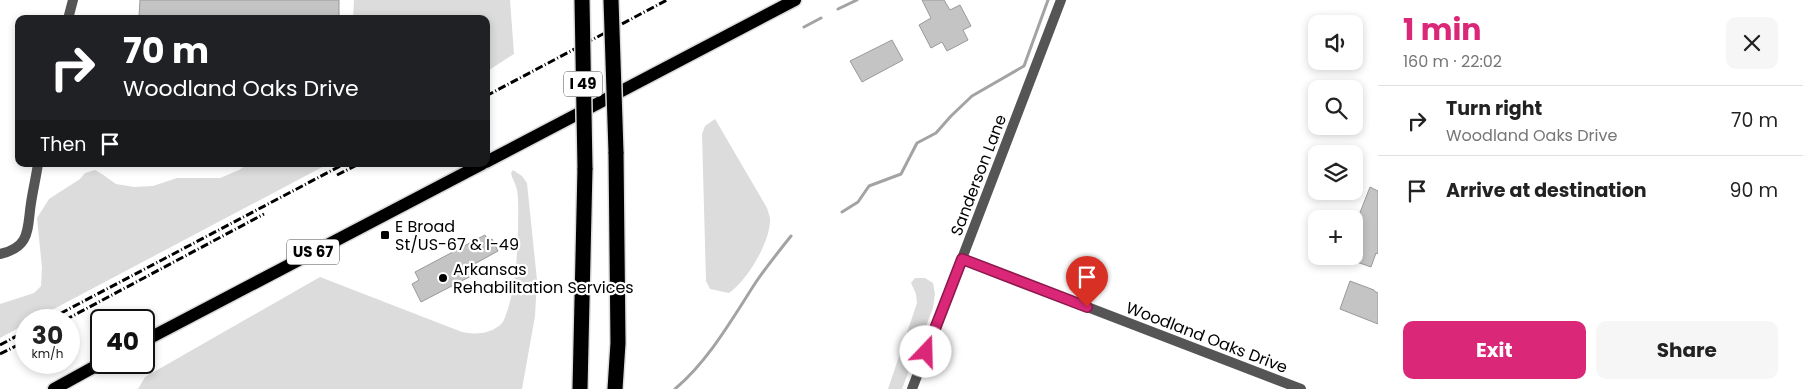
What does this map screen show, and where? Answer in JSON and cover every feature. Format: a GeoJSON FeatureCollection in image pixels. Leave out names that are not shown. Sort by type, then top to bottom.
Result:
{"type":"FeatureCollection","features":[{"type":"Feature","properties":{"kind":"highway","name":"I 49"},"geometry":{"type":"LineString","coordinates":[[580,389],[585,168],[582,0]]}},
{"type":"Feature","properties":{"kind":"highway","name":"I 49"},"geometry":{"type":"LineString","coordinates":[[611,0],[616,152],[618,343],[615,389]]}},
{"type":"Feature","properties":{"kind":"main road"},"geometry":{"type":"LineString","coordinates":[[490,160],[795,0]]}},
{"type":"Feature","properties":{"kind":"main road","name":"US 67"},"geometry":{"type":"LineString","coordinates":[[155,335],[476,167]]}},
{"type":"Feature","properties":{"kind":"main road"},"geometry":{"type":"LineString","coordinates":[[54,389],[90,369]]}},
{"type":"Feature","properties":{"kind":"street"},"geometry":{"type":"LineString","coordinates":[[69,15],[73,0]]}},
{"type":"Feature","properties":{"kind":"street","name":"Sanderson Lane"},"geometry":{"type":"LineString","coordinates":[[912,389],[1061,0]]}},
{"type":"Feature","properties":{"kind":"street"},"geometry":{"type":"LineString","coordinates":[[0,254],[10,252],[18,247],[28,231],[37,167]]}},
{"type":"Feature","properties":{"kind":"street","name":"Woodland Oaks Drive"},"geometry":{"type":"LineString","coordinates":[[962,259],[1301,389]]}},
{"type":"Feature","properties":{"kind":"shaded area"},"geometry":{"type":"Polygon","coordinates":[[[354,0],[510,0],[514,54],[490,69],[490,15],[353,15],[354,0]]]}},
{"type":"Feature","properties":{"kind":"shaded area"},"geometry":{"type":"Polygon","coordinates":[[[715,119],[767,208],[770,218],[767,238],[757,260],[743,279],[729,293],[710,289],[706,281],[702,134],[705,126],[715,119]]]}},
{"type":"Feature","properties":{"kind":"shaded area"},"geometry":{"type":"Polygon","coordinates":[[[244,167],[322,167],[54,309],[15,309],[15,330],[0,338],[0,304],[34,293],[41,286],[42,268],[37,218],[49,199],[80,179],[85,173],[95,170],[116,184],[134,187],[153,186],[177,178],[220,178],[244,167]]]}},
{"type":"Feature","properties":{"kind":"shaded area"},"geometry":{"type":"Polygon","coordinates":[[[513,170],[522,176],[527,183],[537,280],[535,316],[522,389],[138,389],[145,377],[155,374],[155,371],[320,277],[462,332],[478,333],[498,327],[505,318],[511,299],[517,250],[517,190],[511,173],[513,170]]]}},
{"type":"Feature","properties":{"kind":"shaded area"},"geometry":{"type":"Polygon","coordinates":[[[915,278],[925,278],[933,283],[935,294],[933,308],[902,389],[888,389],[917,303],[916,294],[911,283],[915,278]]]}},
{"type":"Feature","properties":{"kind":"building"},"geometry":{"type":"Polygon","coordinates":[[[140,0],[339,0],[339,15],[139,15],[140,0]]]}},
{"type":"Feature","properties":{"kind":"building"},"geometry":{"type":"Polygon","coordinates":[[[922,0],[944,0],[950,10],[960,5],[971,26],[963,30],[968,40],[947,51],[942,42],[931,48],[919,25],[931,18],[922,0]]]}},
{"type":"Feature","properties":{"kind":"building"},"geometry":{"type":"Polygon","coordinates":[[[892,40],[903,60],[862,82],[850,61],[892,40]]]}},
{"type":"Feature","properties":{"kind":"building"},"geometry":{"type":"Polygon","coordinates":[[[1370,187],[1378,191],[1378,254],[1376,253],[1371,267],[1363,264],[1363,210],[1361,210],[1370,187]]]}},
{"type":"Feature","properties":{"kind":"building","name":"Arkansas Rehabilitation Services"},"geometry":{"type":"Polygon","coordinates":[[[485,235],[488,241],[492,239],[498,251],[469,267],[473,275],[421,302],[412,284],[419,280],[415,272],[485,235]]]}},
{"type":"Feature","properties":{"kind":"building"},"geometry":{"type":"Polygon","coordinates":[[[1350,281],[1378,293],[1378,324],[1340,309],[1350,281]]]}},
{"type":"Feature","properties":{"kind":"waterway"},"geometry":{"type":"LineString","coordinates":[[838,9],[857,0]]}},
{"type":"Feature","properties":{"kind":"waterway"},"geometry":{"type":"LineString","coordinates":[[842,212],[858,202],[869,186],[901,174],[917,143],[936,133],[972,96],[1024,66],[1048,0]]}},
{"type":"Feature","properties":{"kind":"waterway"},"geometry":{"type":"LineString","coordinates":[[804,27],[821,18]]}},
{"type":"Feature","properties":{"kind":"waterway"},"geometry":{"type":"LineString","coordinates":[[675,389],[709,352],[760,276],[791,236]]}},
{"type":"Feature","properties":{"kind":"railway"},"geometry":{"type":"LineString","coordinates":[[490,94],[667,0]]}},
{"type":"Feature","properties":{"kind":"railway"},"geometry":{"type":"LineString","coordinates":[[69,309],[338,167]]}},
{"type":"Feature","properties":{"kind":"railway"},"geometry":{"type":"LineString","coordinates":[[337,175],[353,167]]}},
{"type":"Feature","properties":{"kind":"railway"},"geometry":{"type":"LineString","coordinates":[[80,312],[264,214]]}},
{"type":"Feature","properties":{"kind":"railway"},"geometry":{"type":"LineString","coordinates":[[0,345],[15,337]]}},
{"type":"Feature","properties":{"kind":"railway"},"geometry":{"type":"LineString","coordinates":[[0,354],[15,346]]}},
{"type":"Feature","properties":{"kind":"place","name":"E Broad St/US-67 & I-49"},"geometry":{"type":"Point","coordinates":[385,235]}},
{"type":"Feature","properties":{"kind":"place","name":"Arkansas Rehabilitation Services"},"geometry":{"type":"Point","coordinates":[443,278]}},
{"type":"Feature","properties":{"kind":"route"},"geometry":{"type":"LineString","coordinates":[[926,352],[962,259],[1087,307]]}}]}
